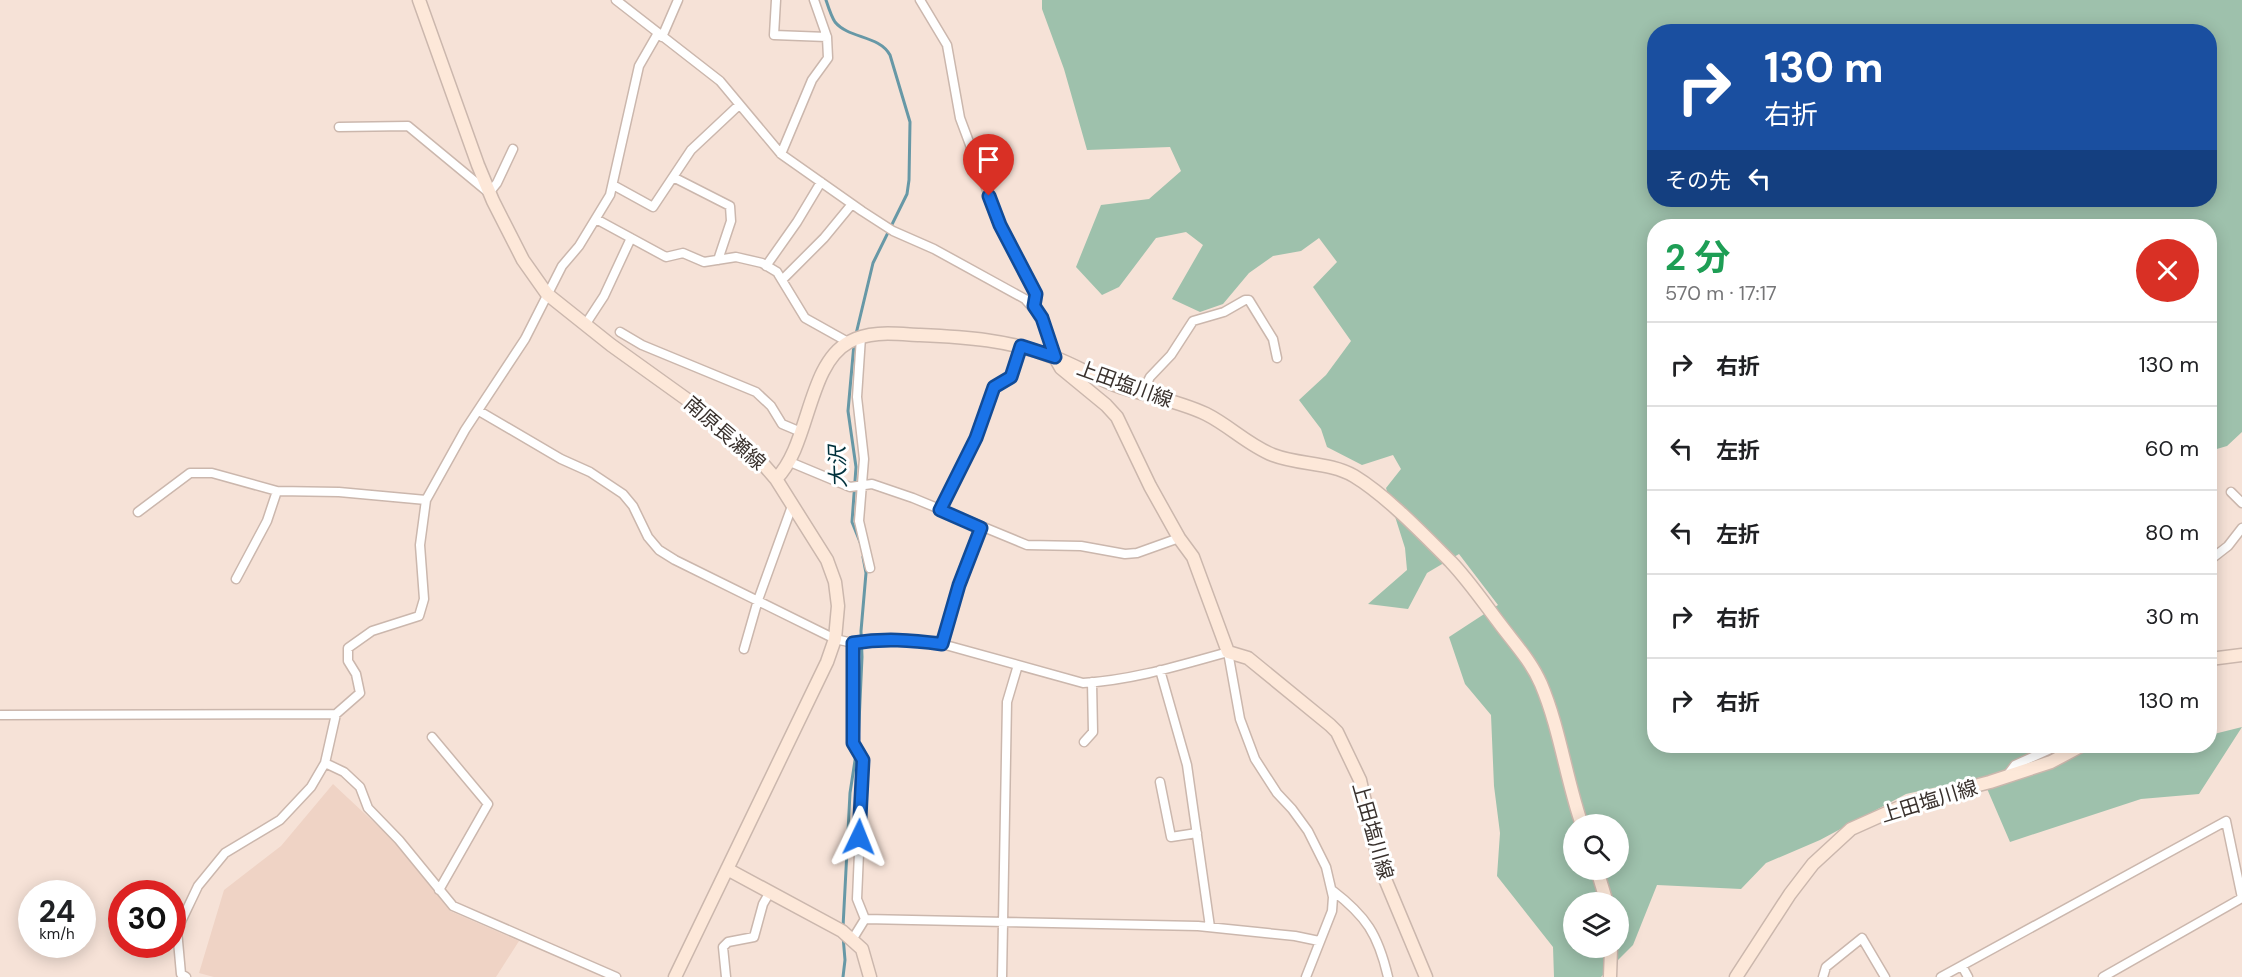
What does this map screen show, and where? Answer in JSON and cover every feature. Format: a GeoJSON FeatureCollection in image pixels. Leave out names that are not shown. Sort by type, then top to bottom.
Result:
{"type":"FeatureCollection","features":[{"type":"Feature","properties":{"kind":"main road","name":"南原長瀬線"},"geometry":{"type":"LineString","coordinates":[[419,0],[489,193],[523,260],[547,294],[585,325],[704,411],[756,456],[776,479],[827,560],[835,582],[838,606],[835,639],[822,671],[675,977]]}},
{"type":"Feature","properties":{"kind":"main road"},"geometry":{"type":"LineString","coordinates":[[776,479],[790,462],[820,377],[834,354],[848,342],[861,337],[891,334],[967,337],[1021,346],[1055,357]]}},
{"type":"Feature","properties":{"kind":"main road","name":"上田塩川線"},"geometry":{"type":"LineString","coordinates":[[1055,357],[1098,379],[1184,405],[1207,415],[1255,447],[1278,457],[1331,468],[1352,475],[1396,509],[1452,564],[1536,672],[1543,687],[1579,814]]}},
{"type":"Feature","properties":{"kind":"main road","name":"上田塩川線"},"geometry":{"type":"LineString","coordinates":[[1055,357],[1061,368],[1117,417],[1131,449],[1179,538],[1193,557],[1228,652],[1248,658],[1337,732],[1360,780],[1380,867],[1425,977]]}},
{"type":"Feature","properties":{"kind":"main road"},"geometry":{"type":"LineString","coordinates":[[2217,658],[2242,655]]}},
{"type":"Feature","properties":{"kind":"main road","name":"上田塩川線"},"geometry":{"type":"LineString","coordinates":[[1736,977],[1790,894],[1813,864],[1851,829],[1909,803],[2006,777],[2051,762],[2068,753]]}},
{"type":"Feature","properties":{"kind":"main road"},"geometry":{"type":"LineString","coordinates":[[727,869],[842,932],[862,949],[870,977]]}},
{"type":"Feature","properties":{"kind":"main road"},"geometry":{"type":"LineString","coordinates":[[1610,977],[1611,958]]}},
{"type":"Feature","properties":{"kind":"street"},"geometry":{"type":"LineString","coordinates":[[616,0],[720,81],[781,154],[893,231],[934,249],[1034,306],[1042,318],[1055,357]]}},
{"type":"Feature","properties":{"kind":"street"},"geometry":{"type":"LineString","coordinates":[[186,977],[181,974],[177,930],[198,886],[225,853],[280,820],[311,787],[325,763],[336,714],[360,693],[356,674],[348,661],[348,648],[372,631],[419,616],[424,598],[420,545],[426,500],[465,430],[525,339],[562,266],[596,219],[610,195],[639,66],[660,35],[678,0]]}},
{"type":"Feature","properties":{"kind":"street"},"geometry":{"type":"LineString","coordinates":[[776,0],[774,35],[827,37]]}},
{"type":"Feature","properties":{"kind":"street"},"geometry":{"type":"LineString","coordinates":[[781,154],[812,80],[828,58],[827,37],[814,0]]}},
{"type":"Feature","properties":{"kind":"street"},"geometry":{"type":"LineString","coordinates":[[920,0],[947,45],[960,118],[1000,225],[1036,294],[1034,306]]}},
{"type":"Feature","properties":{"kind":"street"},"geometry":{"type":"LineString","coordinates":[[613,185],[653,207],[691,150],[740,105]]}},
{"type":"Feature","properties":{"kind":"street"},"geometry":{"type":"LineString","coordinates":[[339,127],[408,126],[489,193],[497,183],[513,149]]}},
{"type":"Feature","properties":{"kind":"street"},"geometry":{"type":"LineString","coordinates":[[673,177],[730,206],[731,221],[718,260]]}},
{"type":"Feature","properties":{"kind":"street"},"geometry":{"type":"LineString","coordinates":[[766,266],[797,222],[821,182]]}},
{"type":"Feature","properties":{"kind":"street"},"geometry":{"type":"LineString","coordinates":[[783,279],[824,238],[852,204]]}},
{"type":"Feature","properties":{"kind":"street"},"geometry":{"type":"LineString","coordinates":[[596,219],[666,257],[683,253],[704,262],[736,257],[766,266],[777,272],[783,279],[805,318],[848,342]]}},
{"type":"Feature","properties":{"kind":"street"},"geometry":{"type":"LineString","coordinates":[[585,325],[604,296],[631,238]]}},
{"type":"Feature","properties":{"kind":"street"},"geometry":{"type":"LineString","coordinates":[[1142,393],[1150,377],[1171,355],[1193,321],[1224,312],[1245,300],[1250,300],[1274,339],[1277,358]]}},
{"type":"Feature","properties":{"kind":"street"},"geometry":{"type":"LineString","coordinates":[[620,332],[642,345],[756,392],[771,406],[782,423],[801,432]]}},
{"type":"Feature","properties":{"kind":"street"},"geometry":{"type":"LineString","coordinates":[[861,337],[857,397],[864,459],[859,521],[870,568]]}},
{"type":"Feature","properties":{"kind":"street"},"geometry":{"type":"LineString","coordinates":[[940,510],[976,438],[994,387],[1011,377],[1021,346]]}},
{"type":"Feature","properties":{"kind":"street"},"geometry":{"type":"LineString","coordinates":[[479,411],[561,459],[591,471],[623,495],[633,506],[648,537],[659,550],[835,639],[853,643],[896,639],[942,644],[1083,683],[1107,681],[1160,670],[1228,652],[1240,719],[1255,759],[1277,793],[1308,831],[1326,867],[1332,890],[1332,911],[1306,977]]}},
{"type":"Feature","properties":{"kind":"street"},"geometry":{"type":"LineString","coordinates":[[790,462],[850,487],[872,484],[913,498],[981,528],[1027,545],[1080,546],[1125,554],[1137,553],[1179,538]]}},
{"type":"Feature","properties":{"kind":"street"},"geometry":{"type":"LineString","coordinates":[[138,512],[190,473],[212,473],[277,491],[339,492],[426,500]]}},
{"type":"Feature","properties":{"kind":"street"},"geometry":{"type":"LineString","coordinates":[[236,579],[267,521],[277,491]]}},
{"type":"Feature","properties":{"kind":"street"},"geometry":{"type":"LineString","coordinates":[[2231,492],[2242,503]]}},
{"type":"Feature","properties":{"kind":"street"},"geometry":{"type":"LineString","coordinates":[[744,649],[758,600],[792,506]]}},
{"type":"Feature","properties":{"kind":"street"},"geometry":{"type":"LineString","coordinates":[[942,644],[959,585],[981,528]]}},
{"type":"Feature","properties":{"kind":"street"},"geometry":{"type":"LineString","coordinates":[[2217,555],[2228,546],[2242,528]]}},
{"type":"Feature","properties":{"kind":"street"},"geometry":{"type":"LineString","coordinates":[[853,643],[853,743],[863,760],[857,899],[865,919]]}},
{"type":"Feature","properties":{"kind":"street"},"geometry":{"type":"LineString","coordinates":[[1002,977],[1006,702],[1018,665]]}},
{"type":"Feature","properties":{"kind":"street"},"geometry":{"type":"LineString","coordinates":[[1160,670],[1187,765],[1210,927]]}},
{"type":"Feature","properties":{"kind":"street"},"geometry":{"type":"LineString","coordinates":[[1084,742],[1093,732],[1092,682]]}},
{"type":"Feature","properties":{"kind":"street"},"geometry":{"type":"LineString","coordinates":[[0,715],[336,714]]}},
{"type":"Feature","properties":{"kind":"street"},"geometry":{"type":"LineString","coordinates":[[432,737],[488,804],[439,890]]}},
{"type":"Feature","properties":{"kind":"street"},"geometry":{"type":"LineString","coordinates":[[2006,777],[2015,765],[2042,753]]}},
{"type":"Feature","properties":{"kind":"street"},"geometry":{"type":"LineString","coordinates":[[325,763],[345,772],[360,787],[368,808],[399,840],[453,906],[616,977]]}},
{"type":"Feature","properties":{"kind":"street"},"geometry":{"type":"LineString","coordinates":[[1160,782],[1171,837],[1197,833]]}},
{"type":"Feature","properties":{"kind":"street"},"geometry":{"type":"LineString","coordinates":[[1941,977],[2226,821],[2242,898],[2103,977]]}},
{"type":"Feature","properties":{"kind":"street"},"geometry":{"type":"LineString","coordinates":[[1332,890],[1354,907],[1369,923],[1384,959],[1388,977]]}},
{"type":"Feature","properties":{"kind":"street"},"geometry":{"type":"LineString","coordinates":[[726,977],[723,947],[728,942],[754,937],[763,904],[770,892]]}},
{"type":"Feature","properties":{"kind":"street"},"geometry":{"type":"LineString","coordinates":[[865,919],[1210,927],[1319,940]]}},
{"type":"Feature","properties":{"kind":"street"},"geometry":{"type":"LineString","coordinates":[[852,940],[865,919]]}},
{"type":"Feature","properties":{"kind":"street"},"geometry":{"type":"LineString","coordinates":[[1823,977],[1826,968],[1862,938],[1885,977]]}},
{"type":"Feature","properties":{"kind":"street"},"geometry":{"type":"LineString","coordinates":[[1962,966],[1968,977]]}},
{"type":"Feature","properties":{"kind":"shaded area"},"geometry":{"type":"Polygon","coordinates":[[[333,784],[395,842],[450,911],[519,941],[496,977],[214,977],[199,973],[224,890],[281,846],[333,784]]]}},
{"type":"Feature","properties":{"kind":"green space"},"geometry":{"type":"Polygon","coordinates":[[[1042,0],[2242,0],[2242,432],[2227,446],[2217,449],[2217,219],[1647,219],[1647,753],[2217,753],[2217,733],[2242,727],[2199,794],[2141,799],[2010,842],[1982,777],[1906,794],[1820,840],[1766,863],[1741,889],[1657,885],[1633,945],[1629,949],[1629,892],[1563,892],[1563,958],[1620,958],[1601,977],[1554,977],[1553,947],[1497,876],[1500,833],[1494,786],[1491,715],[1465,684],[1449,637],[1498,605],[1459,554],[1427,573],[1408,609],[1368,604],[1407,570],[1405,548],[1386,488],[1401,469],[1393,455],[1362,465],[1327,447],[1321,429],[1299,400],[1326,375],[1351,341],[1313,287],[1337,262],[1319,238],[1301,251],[1273,256],[1249,273],[1223,304],[1200,312],[1172,299],[1203,245],[1186,232],[1156,238],[1119,287],[1102,295],[1076,267],[1101,205],[1149,199],[1181,171],[1170,147],[1087,150],[1064,69],[1042,9],[1042,0]]]}},
{"type":"Feature","properties":{"kind":"waterway","name":"大沢"},"geometry":{"type":"LineString","coordinates":[[826,0],[835,22],[848,32],[879,44],[890,55],[910,122],[907,194],[873,263],[856,334]]}},
{"type":"Feature","properties":{"kind":"waterway","name":"大沢"},"geometry":{"type":"LineString","coordinates":[[854,344],[848,411],[856,467],[852,522],[860,542]]}},
{"type":"Feature","properties":{"kind":"waterway","name":"大沢"},"geometry":{"type":"LineString","coordinates":[[858,745],[861,631],[866,573],[863,557]]}},
{"type":"Feature","properties":{"kind":"waterway","name":"大沢"},"geometry":{"type":"LineString","coordinates":[[843,927],[850,793],[856,754]]}},
{"type":"Feature","properties":{"kind":"waterway","name":"大沢"},"geometry":{"type":"LineString","coordinates":[[843,936],[845,960],[843,977]]}},
{"type":"Feature","properties":{"kind":"route"},"geometry":{"type":"LineString","coordinates":[[859,837],[863,760],[853,743],[853,643],[880,639],[905,639],[942,644],[959,585],[981,528],[940,510],[976,438],[994,387],[1011,377],[1021,346],[1055,357],[1042,318],[1034,306],[1036,294],[1000,225],[989,196]]}}]}
